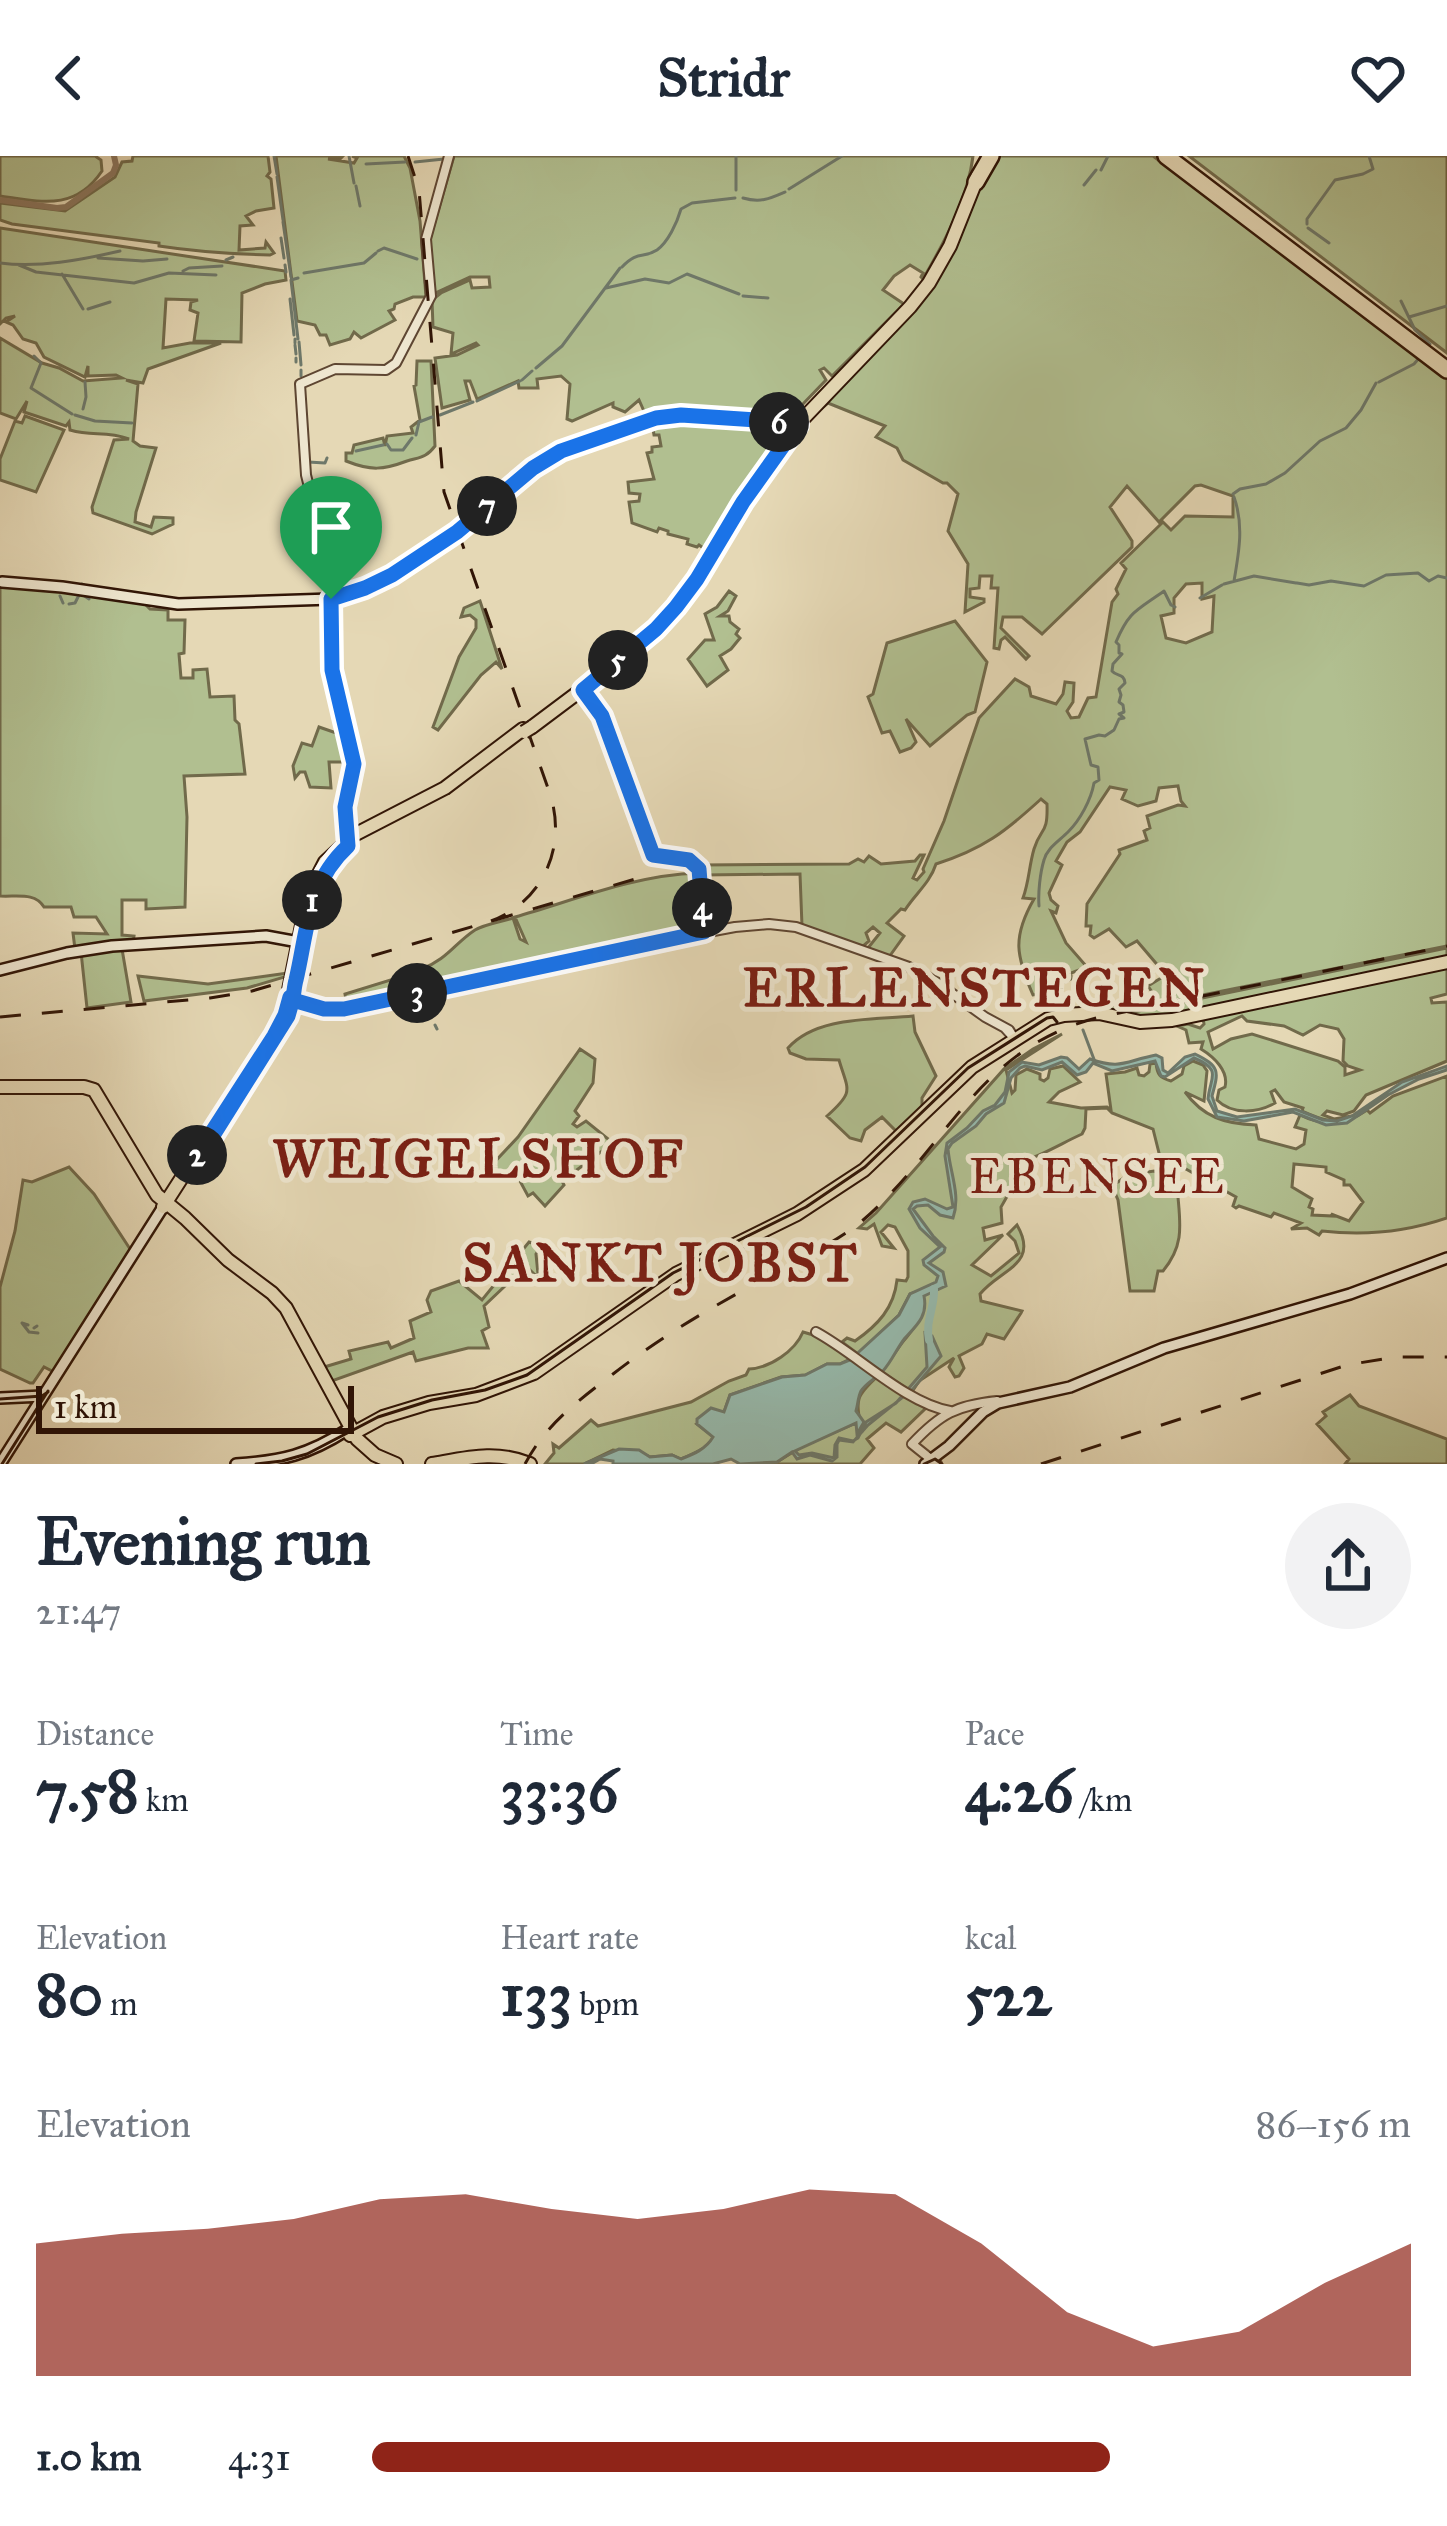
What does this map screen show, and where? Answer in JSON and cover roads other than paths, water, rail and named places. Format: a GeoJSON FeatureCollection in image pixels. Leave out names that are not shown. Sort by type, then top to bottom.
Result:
{"type":"FeatureCollection","features":[{"type":"Feature","properties":{"kind":"highway"},"geometry":{"type":"LineString","coordinates":[[975,180],[983,156]]}},
{"type":"Feature","properties":{"kind":"highway"},"geometry":{"type":"LineString","coordinates":[[1171,156],[1447,366]]}},
{"type":"Feature","properties":{"kind":"main road"},"geometry":{"type":"LineString","coordinates":[[3,1464],[40,1399],[281,1029],[292,998],[308,893],[332,854],[453,787],[657,623],[678,599],[788,424],[929,283],[950,246],[975,180]]}},
{"type":"Feature","properties":{"kind":"main road"},"geometry":{"type":"LineString","coordinates":[[1,582],[200,605],[331,599],[392,575],[457,532],[556,453],[665,417],[699,415],[788,424]]}},
{"type":"Feature","properties":{"kind":"main road"},"geometry":{"type":"LineString","coordinates":[[331,599],[332,670],[354,764],[342,824],[353,839]]}},
{"type":"Feature","properties":{"kind":"main road"},"geometry":{"type":"LineString","coordinates":[[0,970],[99,948],[302,936]]}},
{"type":"Feature","properties":{"kind":"main road"},"geometry":{"type":"LineString","coordinates":[[236,1464],[284,1462],[324,1450],[350,1431],[383,1417],[529,1376],[704,1257],[801,1210],[873,1163],[970,1068],[1016,1033],[1053,1017],[1104,1012],[1137,1021],[1179,1019],[1447,962]]}},
{"type":"Feature","properties":{"kind":"main road"},"geometry":{"type":"LineString","coordinates":[[0,1089],[96,1093],[151,1187],[230,1268],[280,1305],[350,1431],[384,1462]]}},
{"type":"Feature","properties":{"kind":"main road"},"geometry":{"type":"LineString","coordinates":[[168,1205],[283,1303],[341,1415]]}},
{"type":"Feature","properties":{"kind":"main road"},"geometry":{"type":"LineString","coordinates":[[931,1463],[985,1406],[1066,1388],[1447,1258]]}},
{"type":"Feature","properties":{"kind":"main road"},"geometry":{"type":"LineString","coordinates":[[0,1398],[40,1399]]}},
{"type":"Feature","properties":{"kind":"main road"},"geometry":{"type":"LineString","coordinates":[[432,1464],[493,1455],[530,1464]]}},
{"type":"Feature","properties":{"kind":"main road"},"geometry":{"type":"LineString","coordinates":[[452,1464],[486,1459],[520,1464]]}},
{"type":"Feature","properties":{"kind":"street"},"geometry":{"type":"LineString","coordinates":[[331,599],[331,550],[306,478],[301,383],[335,369],[392,367],[431,296],[426,239],[449,156]]}},
{"type":"Feature","properties":{"kind":"street"},"geometry":{"type":"LineString","coordinates":[[581,688],[602,716],[653,855],[689,860],[699,869],[704,933]]}},
{"type":"Feature","properties":{"kind":"street"},"geometry":{"type":"LineString","coordinates":[[292,998],[344,1009],[673,939],[777,924],[806,929],[914,969],[1016,1033]]}},
{"type":"Feature","properties":{"kind":"street"},"geometry":{"type":"LineString","coordinates":[[817,1331],[944,1412],[985,1406]]}},
{"type":"Feature","properties":{"kind":"street"},"geometry":{"type":"LineString","coordinates":[[931,1463],[913,1444],[944,1412]]}},
{"type":"Feature","properties":{"kind":"water"},"geometry":{"type":"Polygon","coordinates":[[[1195,1054],[1216,1070],[1212,1096],[1217,1111],[1237,1117],[1295,1109],[1337,1121],[1402,1082],[1447,1066],[1388,1095],[1347,1123],[1326,1125],[1293,1112],[1244,1121],[1217,1117],[1208,1099],[1212,1070],[1194,1058],[1165,1077],[1155,1061],[1112,1071],[1093,1063],[1077,1075],[1062,1062],[1042,1070],[1020,1068],[1011,1078],[1004,1103],[948,1149],[955,1192],[953,1218],[928,1205],[913,1209],[945,1248],[929,1263],[943,1272],[946,1286],[924,1296],[920,1320],[883,1371],[861,1391],[856,1411],[864,1422],[857,1434],[856,1423],[795,1451],[834,1458],[835,1445],[839,1438],[855,1440],[839,1440],[837,1457],[832,1461],[810,1455],[797,1459],[792,1452],[777,1462],[613,1464],[600,1459],[584,1464],[619,1449],[681,1459],[695,1453],[713,1437],[697,1424],[711,1408],[724,1412],[730,1395],[850,1360],[899,1315],[910,1294],[936,1282],[938,1276],[923,1260],[940,1247],[909,1209],[913,1202],[925,1199],[953,1207],[947,1143],[995,1105],[1005,1092],[1009,1072],[1022,1062],[1039,1065],[1061,1057],[1079,1069],[1090,1059],[1116,1064],[1156,1055],[1168,1073],[1195,1054]]]}},
{"type":"Feature","properties":{"kind":"water"},"geometry":{"type":"Polygon","coordinates":[[[925,1333],[932,1336],[941,1356],[897,1402],[927,1367],[925,1333]]]}},
{"type":"Feature","properties":{"kind":"waterway"},"geometry":{"type":"LineString","coordinates":[[274,156],[277,174]]}},
{"type":"Feature","properties":{"kind":"waterway"},"geometry":{"type":"LineString","coordinates":[[349,156],[354,183]]}},
{"type":"Feature","properties":{"kind":"waterway"},"geometry":{"type":"LineString","coordinates":[[736,156],[736,190]]}},
{"type":"Feature","properties":{"kind":"waterway"},"geometry":{"type":"LineString","coordinates":[[789,189],[842,156]]}},
{"type":"Feature","properties":{"kind":"waterway"},"geometry":{"type":"LineString","coordinates":[[1101,170],[1108,156]]}},
{"type":"Feature","properties":{"kind":"waterway"},"geometry":{"type":"LineString","coordinates":[[1307,224],[1335,180],[1373,169],[1369,156]]}},
{"type":"Feature","properties":{"kind":"waterway"},"geometry":{"type":"LineString","coordinates":[[415,162],[444,159]]}},
{"type":"Feature","properties":{"kind":"waterway"},"geometry":{"type":"LineString","coordinates":[[366,164],[405,162]]}},
{"type":"Feature","properties":{"kind":"waterway"},"geometry":{"type":"LineString","coordinates":[[1084,185],[1096,170]]}},
{"type":"Feature","properties":{"kind":"waterway"},"geometry":{"type":"LineString","coordinates":[[277,177],[283,220]]}},
{"type":"Feature","properties":{"kind":"waterway"},"geometry":{"type":"LineString","coordinates":[[356,186],[360,206]]}},
{"type":"Feature","properties":{"kind":"waterway"},"geometry":{"type":"LineString","coordinates":[[743,198],[764,200],[785,192]]}},
{"type":"Feature","properties":{"kind":"waterway"},"geometry":{"type":"LineString","coordinates":[[622,267],[661,247],[681,209],[692,203],[735,198]]}},
{"type":"Feature","properties":{"kind":"waterway"},"geometry":{"type":"LineString","coordinates":[[283,222],[291,277]]}},
{"type":"Feature","properties":{"kind":"waterway"},"geometry":{"type":"LineString","coordinates":[[1308,228],[1329,243]]}},
{"type":"Feature","properties":{"kind":"waterway"},"geometry":{"type":"LineString","coordinates":[[281,238],[284,258]]}},
{"type":"Feature","properties":{"kind":"waterway"},"geometry":{"type":"LineString","coordinates":[[378,251],[384,248],[417,259]]}},
{"type":"Feature","properties":{"kind":"waterway"},"geometry":{"type":"LineString","coordinates":[[0,263],[45,264],[120,251]]}},
{"type":"Feature","properties":{"kind":"waterway"},"geometry":{"type":"LineString","coordinates":[[304,273],[364,263],[376,253]]}},
{"type":"Feature","properties":{"kind":"waterway"},"geometry":{"type":"LineString","coordinates":[[226,260],[233,257]]}},
{"type":"Feature","properties":{"kind":"waterway"},"geometry":{"type":"LineString","coordinates":[[98,258],[167,259]]}},
{"type":"Feature","properties":{"kind":"waterway"},"geometry":{"type":"LineString","coordinates":[[19,265],[36,272],[134,283],[169,273],[216,275]]}},
{"type":"Feature","properties":{"kind":"waterway"},"geometry":{"type":"LineString","coordinates":[[285,265],[286,272]]}},
{"type":"Feature","properties":{"kind":"waterway"},"geometry":{"type":"LineString","coordinates":[[183,271],[222,266]]}},
{"type":"Feature","properties":{"kind":"waterway"},"geometry":{"type":"LineString","coordinates":[[536,368],[562,346],[620,268]]}},
{"type":"Feature","properties":{"kind":"waterway"},"geometry":{"type":"LineString","coordinates":[[62,274],[83,309]]}},
{"type":"Feature","properties":{"kind":"waterway"},"geometry":{"type":"LineString","coordinates":[[606,288],[645,279],[669,283],[687,274],[739,294]]}},
{"type":"Feature","properties":{"kind":"waterway"},"geometry":{"type":"LineString","coordinates":[[298,278],[291,280],[298,339]]}},
{"type":"Feature","properties":{"kind":"waterway"},"geometry":{"type":"LineString","coordinates":[[743,296],[768,298]]}},
{"type":"Feature","properties":{"kind":"waterway"},"geometry":{"type":"LineString","coordinates":[[290,299],[294,335]]}},
{"type":"Feature","properties":{"kind":"waterway"},"geometry":{"type":"LineString","coordinates":[[1401,301],[1415,330],[1430,344]]}},
{"type":"Feature","properties":{"kind":"waterway"},"geometry":{"type":"LineString","coordinates":[[88,309],[110,302]]}},
{"type":"Feature","properties":{"kind":"waterway"},"geometry":{"type":"LineString","coordinates":[[1409,317],[1447,306]]}},
{"type":"Feature","properties":{"kind":"waterway"},"geometry":{"type":"LineString","coordinates":[[299,342],[301,365]]}},
{"type":"Feature","properties":{"kind":"waterway"},"geometry":{"type":"LineString","coordinates":[[295,345],[296,354]]}},
{"type":"Feature","properties":{"kind":"waterway"},"geometry":{"type":"LineString","coordinates":[[34,356],[41,363],[31,388],[72,414]]}},
{"type":"Feature","properties":{"kind":"waterway"},"geometry":{"type":"LineString","coordinates":[[1379,382],[1420,357]]}},
{"type":"Feature","properties":{"kind":"waterway"},"geometry":{"type":"LineString","coordinates":[[301,370],[301,376]]}},
{"type":"Feature","properties":{"kind":"waterway"},"geometry":{"type":"LineString","coordinates":[[522,380],[532,371]]}},
{"type":"Feature","properties":{"kind":"waterway"},"geometry":{"type":"LineString","coordinates":[[477,401],[520,381]]}},
{"type":"Feature","properties":{"kind":"waterway"},"geometry":{"type":"LineString","coordinates":[[83,409],[85,382]]}},
{"type":"Feature","properties":{"kind":"waterway"},"geometry":{"type":"LineString","coordinates":[[1233,494],[1285,473],[1320,441],[1346,428],[1376,383]]}},
{"type":"Feature","properties":{"kind":"waterway"},"geometry":{"type":"LineString","coordinates":[[440,415],[473,402]]}},
{"type":"Feature","properties":{"kind":"waterway"},"geometry":{"type":"LineString","coordinates":[[75,415],[132,423]]}},
{"type":"Feature","properties":{"kind":"waterway"},"geometry":{"type":"LineString","coordinates":[[416,435],[419,422],[432,417]]}},
{"type":"Feature","properties":{"kind":"waterway"},"geometry":{"type":"LineString","coordinates":[[387,444],[391,450],[403,450],[412,438]]}},
{"type":"Feature","properties":{"kind":"waterway"},"geometry":{"type":"LineString","coordinates":[[356,451],[383,445]]}},
{"type":"Feature","properties":{"kind":"waterway"},"geometry":{"type":"LineString","coordinates":[[308,462],[325,463],[327,458]]}},
{"type":"Feature","properties":{"kind":"waterway"},"geometry":{"type":"LineString","coordinates":[[1234,497],[1240,528],[1234,581]]}},
{"type":"Feature","properties":{"kind":"waterway"},"geometry":{"type":"LineString","coordinates":[[1297,583],[1364,586],[1386,575],[1418,573],[1429,581],[1447,578]]}},
{"type":"Feature","properties":{"kind":"waterway"},"geometry":{"type":"LineString","coordinates":[[1224,584],[1254,576],[1296,583]]}},
{"type":"Feature","properties":{"kind":"waterway"},"geometry":{"type":"LineString","coordinates":[[1200,598],[1222,585]]}},
{"type":"Feature","properties":{"kind":"waterway"},"geometry":{"type":"LineString","coordinates":[[1039,906],[1046,856],[1077,822],[1099,780],[1085,739],[1105,736],[1124,718],[1119,714],[1124,712],[1119,689],[1125,683],[1112,671],[1122,654],[1116,642],[1134,612],[1164,591],[1175,607]]}},
{"type":"Feature","properties":{"kind":"waterway"},"geometry":{"type":"LineString","coordinates":[[69,604],[80,593],[89,599]]}},
{"type":"Feature","properties":{"kind":"waterway"},"geometry":{"type":"LineString","coordinates":[[60,596],[63,603]]}},
{"type":"Feature","properties":{"kind":"waterway"},"geometry":{"type":"LineString","coordinates":[[1077,976],[1080,1008]]}},
{"type":"Feature","properties":{"kind":"waterway"},"geometry":{"type":"LineString","coordinates":[[435,1025],[437,1029]]}},
{"type":"Feature","properties":{"kind":"waterway"},"geometry":{"type":"LineString","coordinates":[[1083,1030],[1095,1062]]}},
{"type":"Feature","properties":{"kind":"waterway"},"geometry":{"type":"LineString","coordinates":[[929,1340],[934,1289]]}},
{"type":"Feature","properties":{"kind":"waterway"},"geometry":{"type":"LineString","coordinates":[[28,1325],[22,1323],[29,1332],[38,1333]]}},
{"type":"Feature","properties":{"kind":"tram line"},"geometry":{"type":"LineString","coordinates":[[256,1464],[307,1454],[378,1417],[527,1375],[673,1273],[806,1207],[865,1167],[968,1068],[1047,1018],[1057,1022]]}},
{"type":"Feature","properties":{"kind":"tram line"},"geometry":{"type":"LineString","coordinates":[[2,1464],[48,1391]]}},
{"type":"Feature","properties":{"kind":"tram line"},"geometry":{"type":"LineString","coordinates":[[0,1399],[48,1392]]}},
{"type":"Feature","properties":{"kind":"tram line"},"geometry":{"type":"LineString","coordinates":[[924,1464],[935,1459],[942,1464]]}},
{"type":"Feature","properties":{"kind":"railway"},"geometry":{"type":"LineString","coordinates":[[408,156],[419,190],[444,492],[555,814],[547,870],[525,900],[491,921]]}},
{"type":"Feature","properties":{"kind":"railway"},"geometry":{"type":"LineString","coordinates":[[0,1017],[252,991],[642,877]]}},
{"type":"Feature","properties":{"kind":"railway"},"geometry":{"type":"LineString","coordinates":[[525,1464],[564,1414],[631,1360],[862,1221],[994,1075],[1058,1031],[1100,1017],[1447,946]]}},
{"type":"Feature","properties":{"kind":"railway"},"geometry":{"type":"LineString","coordinates":[[1041,1464],[1347,1365],[1395,1357],[1447,1357]]}},
{"type":"Feature","properties":{"kind":"district","name":"ERLENSTEGEN"},"geometry":{"type":"Point","coordinates":[975,987]}},
{"type":"Feature","properties":{"kind":"district","name":"WEIGELSHOF"},"geometry":{"type":"Point","coordinates":[479,1158]}},
{"type":"Feature","properties":{"kind":"district","name":"EBENSEE"},"geometry":{"type":"Point","coordinates":[1098,1176]}},
{"type":"Feature","properties":{"kind":"district","name":"SANKT JOBST"},"geometry":{"type":"Point","coordinates":[661,1262]}}]}
